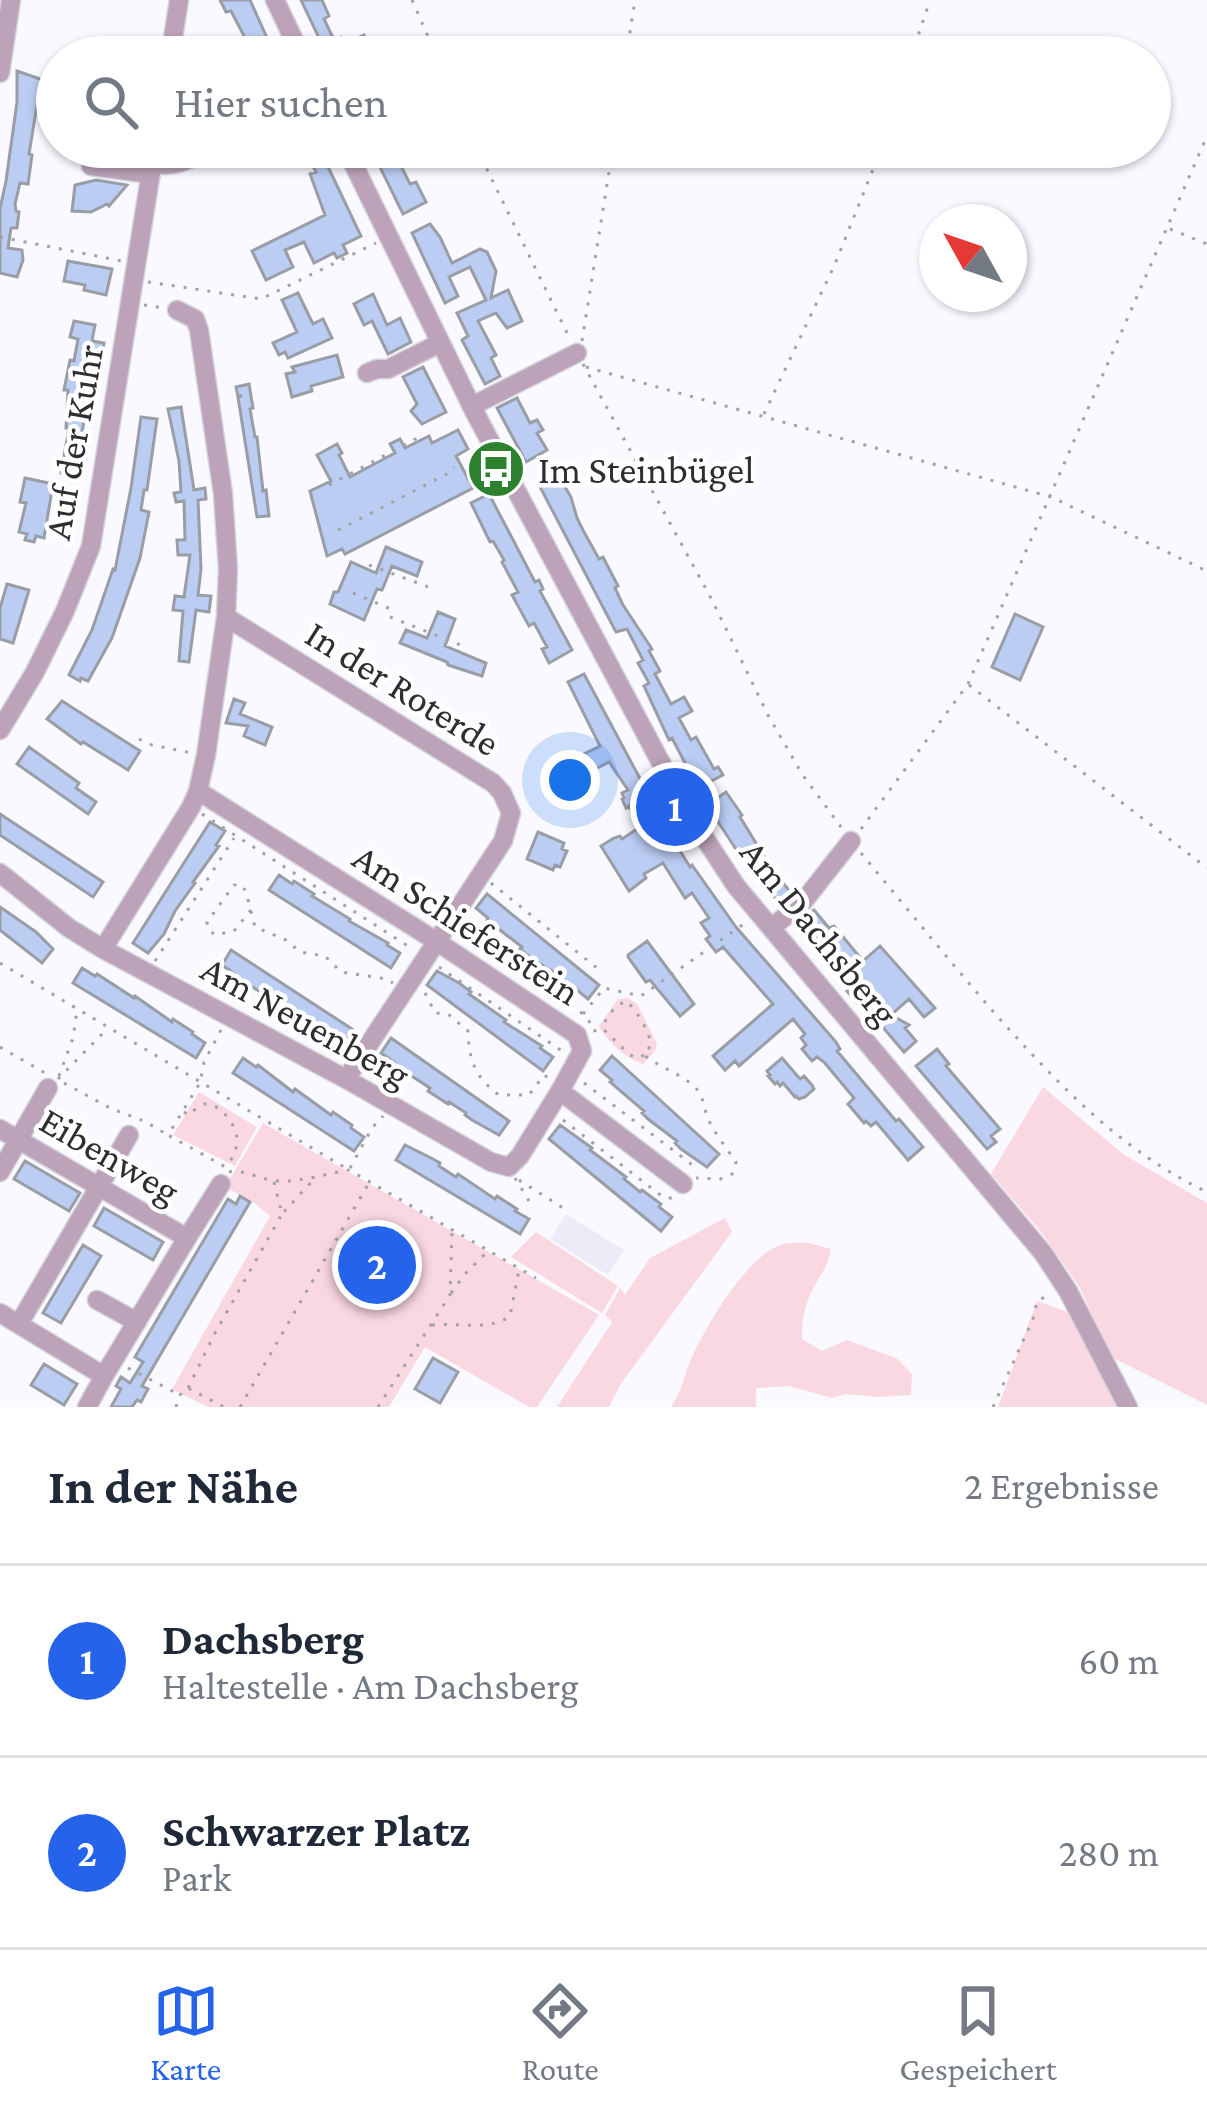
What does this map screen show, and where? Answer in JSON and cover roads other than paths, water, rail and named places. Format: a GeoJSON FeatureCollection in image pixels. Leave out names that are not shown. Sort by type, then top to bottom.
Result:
{"type":"FeatureCollection","features":[{"type":"Feature","properties":{"kind":"street"},"geometry":{"type":"LineString","coordinates":[[0,73],[11,0]]}},
{"type":"Feature","properties":{"kind":"street"},"geometry":{"type":"LineString","coordinates":[[173,36],[179,0]]}},
{"type":"Feature","properties":{"kind":"street"},"geometry":{"type":"LineString","coordinates":[[275,0],[292,36]]}},
{"type":"Feature","properties":{"kind":"street","name":"Auf der Kuhr"},"geometry":{"type":"LineString","coordinates":[[0,730],[45,652],[92,546],[151,168]]}},
{"type":"Feature","properties":{"kind":"street","name":"Am Dachsberg"},"geometry":{"type":"LineString","coordinates":[[355,168],[472,406],[709,847],[765,921],[1043,1253],[1128,1407]]}},
{"type":"Feature","properties":{"kind":"street"},"geometry":{"type":"LineString","coordinates":[[103,949],[194,798],[206,755],[226,616],[224,494],[199,330],[195,319],[177,310]]}},
{"type":"Feature","properties":{"kind":"street"},"geometry":{"type":"LineString","coordinates":[[367,373],[388,370],[440,343]]}},
{"type":"Feature","properties":{"kind":"street"},"geometry":{"type":"LineString","coordinates":[[472,406],[581,360]]}},
{"type":"Feature","properties":{"kind":"street","name":"In der Roterde"},"geometry":{"type":"LineString","coordinates":[[226,616],[497,788],[508,804],[510,822],[503,841],[346,1079]]}},
{"type":"Feature","properties":{"kind":"street","name":"Am Schieferstein"},"geometry":{"type":"LineString","coordinates":[[194,798],[431,949],[577,1035],[582,1051],[561,1089]]}},
{"type":"Feature","properties":{"kind":"street"},"geometry":{"type":"LineString","coordinates":[[765,921],[803,902],[851,842]]}},
{"type":"Feature","properties":{"kind":"street","name":"Am Neuenberg"},"geometry":{"type":"LineString","coordinates":[[0,873],[103,949],[491,1162],[509,1167],[520,1156],[561,1089]]}},
{"type":"Feature","properties":{"kind":"street"},"geometry":{"type":"LineString","coordinates":[[0,1172],[52,1084]]}},
{"type":"Feature","properties":{"kind":"street"},"geometry":{"type":"LineString","coordinates":[[561,1089],[683,1184]]}},
{"type":"Feature","properties":{"kind":"street","name":"Eibenweg"},"geometry":{"type":"LineString","coordinates":[[0,1130],[187,1238]]}},
{"type":"Feature","properties":{"kind":"street"},"geometry":{"type":"LineString","coordinates":[[19,1324],[129,1135]]}},
{"type":"Feature","properties":{"kind":"street","name":"Eibenweg"},"geometry":{"type":"LineString","coordinates":[[87,1407],[226,1174]]}},
{"type":"Feature","properties":{"kind":"street"},"geometry":{"type":"LineString","coordinates":[[98,1300],[137,1322]]}},
{"type":"Feature","properties":{"kind":"street"},"geometry":{"type":"LineString","coordinates":[[0,1312],[109,1369]]}},
{"type":"Feature","properties":{"kind":"place","name":"Im Steinbügel"},"geometry":{"type":"Point","coordinates":[496,469]}},
{"type":"Feature","properties":{"kind":"place","name":"Dachsberg"},"geometry":{"type":"Point","coordinates":[675,807]}},
{"type":"Feature","properties":{"kind":"place","name":"Schwarzer Platz"},"geometry":{"type":"Point","coordinates":[377,1265]}}]}
